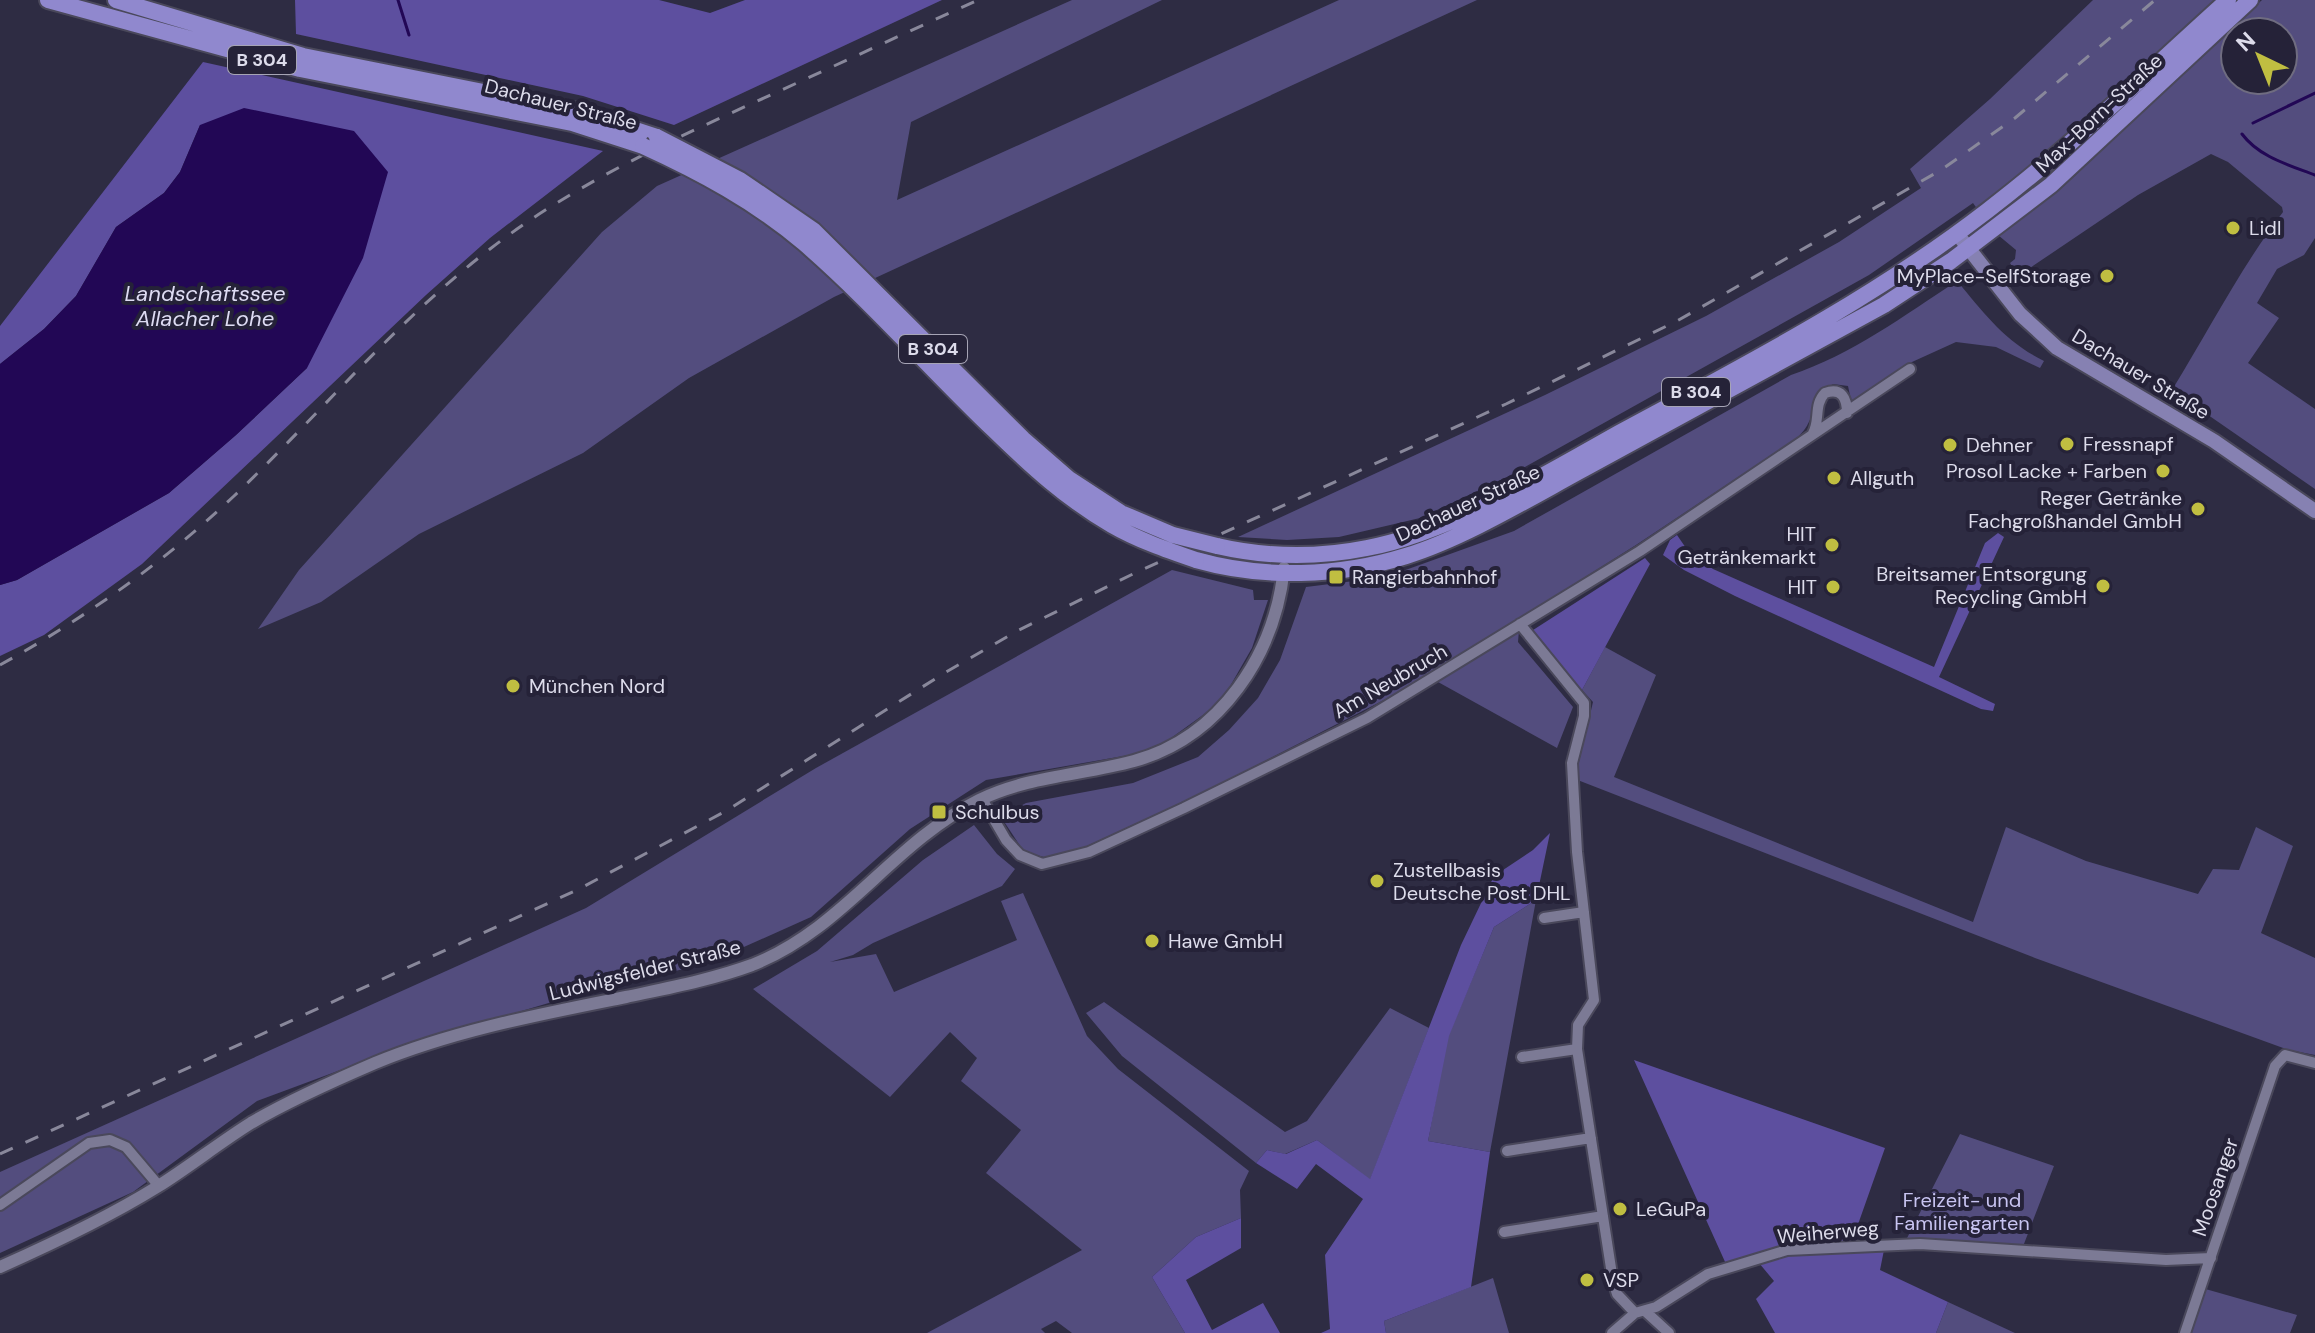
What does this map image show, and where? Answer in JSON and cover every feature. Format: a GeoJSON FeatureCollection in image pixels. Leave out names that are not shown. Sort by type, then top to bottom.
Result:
{"type":"FeatureCollection","features":[{"type":"Feature","properties":{"kind":"main road","name":"Dachauer Straße"},"geometry":{"type":"LineString","coordinates":[[48,0],[80,5],[300,69],[578,111],[740,180],[813,230],[1023,439],[1069,479],[1121,513],[1173,535],[1243,552],[1316,555],[1368,548],[1475,510],[1825,320],[1957,233],[2020,314],[2057,348],[2214,441],[2315,511]]}},
{"type":"Feature","properties":{"kind":"main road","name":"Dachauer Straße"},"geometry":{"type":"LineString","coordinates":[[116,0],[303,56],[456,92]]}},
{"type":"Feature","properties":{"kind":"main road","name":"Max-Born-Straße"},"geometry":{"type":"LineString","coordinates":[[1957,233],[2094,124],[2228,0]]}},
{"type":"Feature","properties":{"kind":"main road","name":"Max-Born-Straße"},"geometry":{"type":"LineString","coordinates":[[1968,247],[2051,185],[2250,0]]}},
{"type":"Feature","properties":{"kind":"main road","name":"Dachauer Straße"},"geometry":{"type":"LineString","coordinates":[[650,141],[731,191],[801,240],[1001,437],[1072,499],[1114,526],[1196,560],[1224,568],[1284,573],[1346,569],[1407,556],[1477,525],[1884,305],[1968,247]]}},
{"type":"Feature","properties":{"kind":"street","name":"Am Neubruch"},"geometry":{"type":"LineString","coordinates":[[982,799],[1006,840],[1020,855],[1042,864],[1089,852],[1184,808],[1367,718],[1640,551],[1910,369]]}},
{"type":"Feature","properties":{"kind":"street"},"geometry":{"type":"LineString","coordinates":[[1811,437],[1817,425],[1818,403],[1825,393],[1831,390],[1841,393],[1847,404],[1847,413]]}},
{"type":"Feature","properties":{"kind":"street","name":"Ludwigsfelder Straße"},"geometry":{"type":"LineString","coordinates":[[0,1267],[94,1223],[159,1186],[252,1122],[321,1088],[415,1048],[696,981],[765,959],[811,933],[844,909],[911,844],[982,799],[1042,779],[1156,754],[1202,727],[1237,691],[1253,668],[1270,632],[1284,573],[1285,554]]}},
{"type":"Feature","properties":{"kind":"street"},"geometry":{"type":"LineString","coordinates":[[1520,624],[1584,703],[1584,716],[1572,763],[1577,852],[1594,1000],[1578,1025],[1577,1049],[1617,1294],[1669,1333]]}},
{"type":"Feature","properties":{"kind":"street"},"geometry":{"type":"LineString","coordinates":[[1544,918],[1584,912]]}},
{"type":"Feature","properties":{"kind":"street"},"geometry":{"type":"LineString","coordinates":[[1522,1057],[1577,1049]]}},
{"type":"Feature","properties":{"kind":"street","name":"Moosanger"},"geometry":{"type":"LineString","coordinates":[[2185,1333],[2275,1066],[2285,1055],[2315,1063]]}},
{"type":"Feature","properties":{"kind":"street"},"geometry":{"type":"LineString","coordinates":[[1507,1151],[1591,1138]]}},
{"type":"Feature","properties":{"kind":"street"},"geometry":{"type":"LineString","coordinates":[[0,1205],[89,1143],[110,1140],[126,1147],[159,1186]]}},
{"type":"Feature","properties":{"kind":"street"},"geometry":{"type":"LineString","coordinates":[[1504,1232],[1603,1216]]}},
{"type":"Feature","properties":{"kind":"street","name":"Weiherweg"},"geometry":{"type":"LineString","coordinates":[[1612,1333],[1640,1312],[1656,1307],[1708,1274],[1787,1250],[1920,1244],[2166,1260],[2211,1258]]}},
{"type":"Feature","properties":{"kind":"green space"},"geometry":{"type":"Polygon","coordinates":[[[1072,0],[1162,0],[911,122],[897,200],[1339,0],[1477,0],[834,297],[689,378],[583,453],[419,534],[321,602],[258,629],[299,570],[602,232],[657,186],[1072,0]]]}},
{"type":"Feature","properties":{"kind":"green space"},"geometry":{"type":"Polygon","coordinates":[[[2093,0],[2218,0],[2088,119],[1978,210],[1973,203],[1869,275],[1507,477],[1420,518],[1339,537],[1287,540],[1238,537],[1545,395],[1706,316],[1839,242],[1921,188],[1910,169],[1990,99],[2093,0]]]}},
{"type":"Feature","properties":{"kind":"green space"},"geometry":{"type":"Polygon","coordinates":[[[2262,0],[2315,0],[2315,238],[2304,255],[2277,269],[2257,303],[2279,318],[2248,363],[2315,409],[2315,489],[2172,390],[2239,277],[2283,212],[2282,207],[2228,162],[2211,154],[2138,195],[2018,276],[2010,263],[2015,259],[2016,250],[1998,235],[2065,185],[2219,40],[2219,96],[2299,96],[2299,16],[2245,16],[2262,0]]]}},
{"type":"Feature","properties":{"kind":"green space"},"geometry":{"type":"Polygon","coordinates":[[[1957,281],[2006,336],[2044,361],[2040,368],[1996,347],[1956,342],[1912,362],[1852,405],[1848,386],[1833,384],[1817,394],[1808,423],[1797,438],[1520,618],[1518,642],[1573,707],[1557,748],[1429,677],[1200,794],[1087,846],[1044,857],[1024,852],[1001,817],[1026,803],[1133,783],[1198,757],[1229,730],[1258,698],[1280,660],[1306,587],[1386,577],[1514,531],[1791,375],[1835,357],[1957,281]]]}},
{"type":"Feature","properties":{"kind":"green space"},"geometry":{"type":"Polygon","coordinates":[[[1172,570],[1253,590],[1254,600],[1268,600],[1252,648],[1229,688],[1214,707],[1167,741],[1135,754],[986,780],[910,829],[811,917],[708,963],[569,997],[416,1042],[257,1101],[133,1192],[0,1253],[0,1172],[586,908],[816,768],[1172,570]]]}},
{"type":"Feature","properties":{"kind":"green space"},"geometry":{"type":"Polygon","coordinates":[[[1605,647],[1656,675],[1614,777],[1973,922],[2006,827],[2086,861],[2198,894],[2213,869],[2239,870],[2256,827],[2293,846],[2261,933],[2315,958],[2315,1055],[2289,1050],[2035,958],[1575,779],[1593,702],[1582,690],[1605,647]]]}},
{"type":"Feature","properties":{"kind":"green space"},"geometry":{"type":"Polygon","coordinates":[[[974,825],[997,854],[1015,869],[1002,886],[873,943],[853,955],[830,962],[876,954],[894,992],[1017,940],[1001,901],[1023,893],[1087,1036],[1118,1069],[1249,1171],[1240,1190],[1241,1218],[1196,1237],[1152,1277],[1185,1333],[1072,1333],[1056,1321],[1041,1329],[1045,1333],[927,1333],[1082,1250],[986,1173],[1021,1130],[961,1081],[977,1058],[950,1032],[890,1097],[753,989],[817,951],[923,860],[974,825]]]}},
{"type":"Feature","properties":{"kind":"green space"},"geometry":{"type":"Polygon","coordinates":[[[1536,900],[1490,1152],[1428,1141],[1447,1039],[1494,927],[1536,900]]]}},
{"type":"Feature","properties":{"kind":"green space"},"geometry":{"type":"Polygon","coordinates":[[[1104,1002],[1285,1132],[1307,1121],[1390,1008],[1429,1028],[1370,1180],[1317,1140],[1285,1154],[1267,1150],[1256,1163],[1122,1056],[1086,1013],[1104,1002]]]}},
{"type":"Feature","properties":{"kind":"green space","name":"Freizeit- und Familiengarten"},"geometry":{"type":"Polygon","coordinates":[[[1960,1134],[2054,1166],[2022,1249],[1904,1244],[1960,1134]]]}},
{"type":"Feature","properties":{"kind":"green space"},"geometry":{"type":"Polygon","coordinates":[[[1493,1278],[1509,1333],[1386,1333],[1384,1321],[1493,1278]]]}},
{"type":"Feature","properties":{"kind":"green space"},"geometry":{"type":"Polygon","coordinates":[[[2202,1288],[2297,1315],[2290,1333],[2186,1333],[2202,1288]]]}},
{"type":"Feature","properties":{"kind":"green space"},"geometry":{"type":"Polygon","coordinates":[[[1948,1302],[2015,1333],[1936,1333],[1948,1302]]]}},
{"type":"Feature","properties":{"kind":"shaded area"},"geometry":{"type":"Polygon","coordinates":[[[295,0],[659,0],[710,13],[745,0],[942,0],[674,125],[583,96],[296,34],[295,0]]]}},
{"type":"Feature","properties":{"kind":"shaded area"},"geometry":{"type":"Polygon","coordinates":[[[203,62],[603,151],[490,238],[426,295],[142,564],[44,635],[0,656],[0,585],[17,580],[169,493],[307,368],[200,125],[180,172],[164,193],[116,227],[76,296],[44,329],[0,364],[0,326],[203,62]]]}},
{"type":"Feature","properties":{"kind":"shaded area"},"geometry":{"type":"Polygon","coordinates":[[[1998,533],[2004,537],[1939,677],[1995,704],[1993,711],[1981,709],[1735,596],[1684,570],[1663,555],[1670,540],[1677,535],[1688,551],[1713,569],[1934,667],[1985,543],[1998,533]]]}},
{"type":"Feature","properties":{"kind":"shaded area"},"geometry":{"type":"Polygon","coordinates":[[[1645,558],[1650,564],[1582,690],[1530,632],[1645,558]]]}},
{"type":"Feature","properties":{"kind":"shaded area"},"geometry":{"type":"Polygon","coordinates":[[[1550,833],[1536,900],[1494,927],[1449,1036],[1428,1141],[1490,1152],[1471,1287],[1384,1321],[1386,1333],[1321,1333],[1330,1329],[1325,1255],[1363,1199],[1316,1164],[1297,1189],[1256,1163],[1267,1150],[1286,1154],[1317,1140],[1370,1179],[1461,945],[1494,876],[1533,850],[1550,833]]]}},
{"type":"Feature","properties":{"kind":"shaded area"},"geometry":{"type":"Polygon","coordinates":[[[1634,1060],[1885,1148],[1850,1247],[1885,1245],[1880,1270],[1948,1302],[1936,1333],[1775,1333],[1756,1299],[1774,1281],[1754,1257],[1726,1264],[1634,1060]]]}},
{"type":"Feature","properties":{"kind":"shaded area"},"geometry":{"type":"Polygon","coordinates":[[[1241,1218],[1241,1248],[1186,1280],[1212,1330],[1263,1303],[1280,1333],[1185,1333],[1152,1277],[1196,1237],[1241,1218]]]}},
{"type":"Feature","properties":{"kind":"water","name":"Landschaftssee Allacher Lohe"},"geometry":{"type":"Polygon","coordinates":[[[244,108],[354,131],[388,172],[363,258],[307,368],[169,493],[17,580],[0,585],[0,364],[44,329],[76,296],[116,227],[164,193],[180,172],[200,125],[244,108]]]}},
{"type":"Feature","properties":{"kind":"waterway"},"geometry":{"type":"LineString","coordinates":[[398,0],[409,35]]}},
{"type":"Feature","properties":{"kind":"waterway"},"geometry":{"type":"LineString","coordinates":[[2253,123],[2315,93]]}},
{"type":"Feature","properties":{"kind":"waterway"},"geometry":{"type":"LineString","coordinates":[[2242,134],[2257,149],[2315,175]]}},
{"type":"Feature","properties":{"kind":"railway"},"geometry":{"type":"LineString","coordinates":[[0,665],[93,609],[207,521],[422,306],[520,227],[650,151],[978,0]]}},
{"type":"Feature","properties":{"kind":"railway"},"geometry":{"type":"LineString","coordinates":[[0,1154],[577,890],[726,811],[946,672],[1019,630],[1135,573],[1506,404],[1677,321],[1941,170],[2015,118],[2155,0]]}},
{"type":"Feature","properties":{"kind":"place","name":"Lidl"},"geometry":{"type":"Point","coordinates":[2233,228]}},
{"type":"Feature","properties":{"kind":"place","name":"MyPlace-SelfStorage"},"geometry":{"type":"Point","coordinates":[2107,276]}},
{"type":"Feature","properties":{"kind":"place","name":"Fressnapf"},"geometry":{"type":"Point","coordinates":[2067,444]}},
{"type":"Feature","properties":{"kind":"place","name":"Dehner"},"geometry":{"type":"Point","coordinates":[1950,445]}},
{"type":"Feature","properties":{"kind":"place","name":"Prosol Lacke + Farben"},"geometry":{"type":"Point","coordinates":[2163,471]}},
{"type":"Feature","properties":{"kind":"place","name":"Allguth"},"geometry":{"type":"Point","coordinates":[1834,478]}},
{"type":"Feature","properties":{"kind":"place","name":"Reger Getränke Fachgroßhandel GmbH"},"geometry":{"type":"Point","coordinates":[2198,509]}},
{"type":"Feature","properties":{"kind":"place","name":"HIT Getränkemarkt"},"geometry":{"type":"Point","coordinates":[1832,545]}},
{"type":"Feature","properties":{"kind":"place","name":"Rangierbahnhof"},"geometry":{"type":"Point","coordinates":[1336,577]}},
{"type":"Feature","properties":{"kind":"place","name":"Breitsamer Entsorgung Recycling GmbH"},"geometry":{"type":"Point","coordinates":[2103,586]}},
{"type":"Feature","properties":{"kind":"place","name":"HIT"},"geometry":{"type":"Point","coordinates":[1833,587]}},
{"type":"Feature","properties":{"kind":"place","name":"München Nord"},"geometry":{"type":"Point","coordinates":[513,686]}},
{"type":"Feature","properties":{"kind":"place","name":"Schulbus"},"geometry":{"type":"Point","coordinates":[939,812]}},
{"type":"Feature","properties":{"kind":"place","name":"Zustellbasis Deutsche Post DHL"},"geometry":{"type":"Point","coordinates":[1377,881]}},
{"type":"Feature","properties":{"kind":"place","name":"Hawe GmbH"},"geometry":{"type":"Point","coordinates":[1152,941]}},
{"type":"Feature","properties":{"kind":"place","name":"LeGuPa"},"geometry":{"type":"Point","coordinates":[1620,1209]}},
{"type":"Feature","properties":{"kind":"place","name":"VSP"},"geometry":{"type":"Point","coordinates":[1587,1280]}}]}
